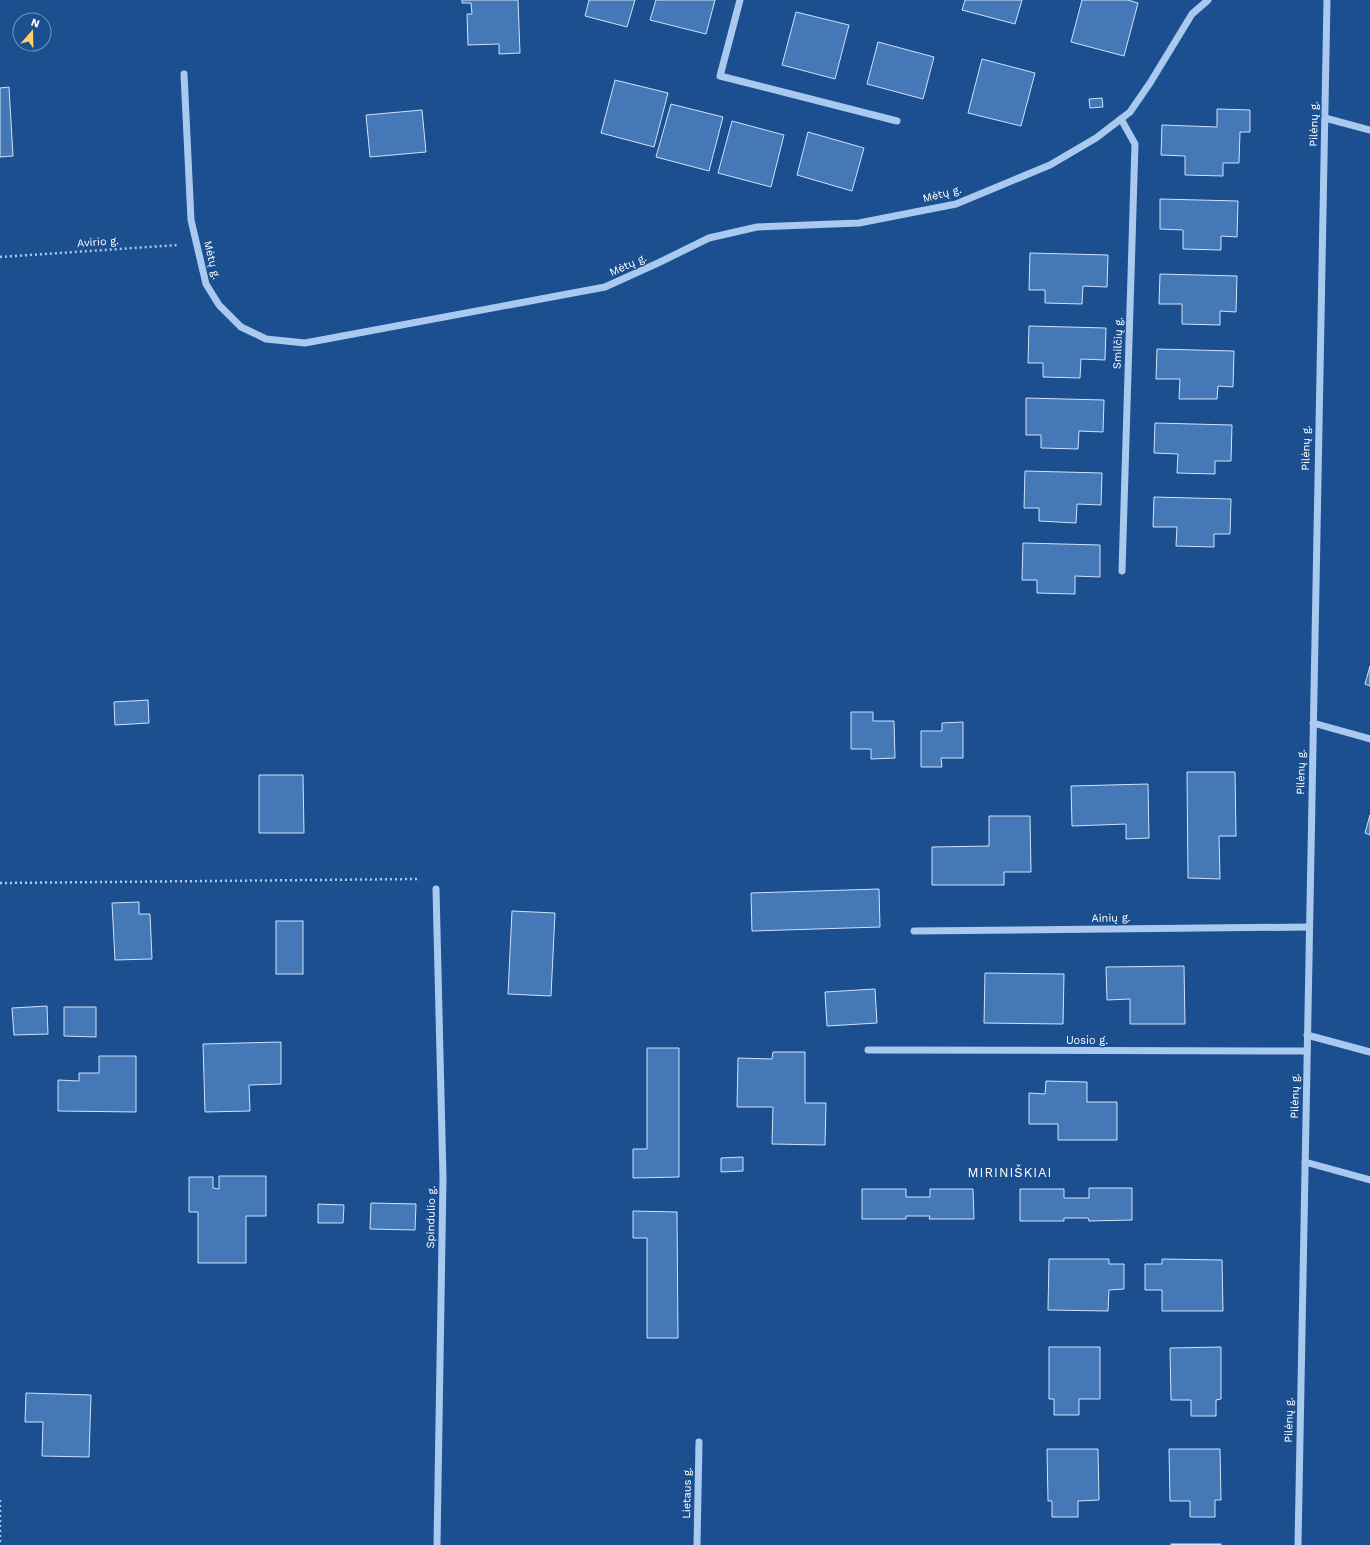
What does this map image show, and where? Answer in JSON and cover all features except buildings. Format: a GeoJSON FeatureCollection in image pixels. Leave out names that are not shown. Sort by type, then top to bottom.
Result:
{"type":"FeatureCollection","features":[{"type":"Feature","properties":{"kind":"street"},"geometry":{"type":"LineString","coordinates":[[740,0],[720,76],[897,121]]}},
{"type":"Feature","properties":{"kind":"street","name":"Mėtų g."},"geometry":{"type":"LineString","coordinates":[[184,74],[191,220],[206,284],[219,305],[241,327],[266,339],[305,343],[605,287],[658,264],[709,238],[758,227],[859,223],[956,204],[1050,165],[1096,138],[1130,112],[1150,83],[1192,14],[1208,0]]}},
{"type":"Feature","properties":{"kind":"street","name":"Pilėnų g."},"geometry":{"type":"LineString","coordinates":[[1298,1545],[1318,387],[1327,0]]}},
{"type":"Feature","properties":{"kind":"street"},"geometry":{"type":"LineString","coordinates":[[1325,118],[1370,130]]}},
{"type":"Feature","properties":{"kind":"street","name":"Smilčių g."},"geometry":{"type":"LineString","coordinates":[[1121,119],[1135,144],[1122,571]]}},
{"type":"Feature","properties":{"kind":"street"},"geometry":{"type":"LineString","coordinates":[[1313,723],[1370,739]]}},
{"type":"Feature","properties":{"kind":"street","name":"Spindulio g."},"geometry":{"type":"LineString","coordinates":[[436,889],[443,1178],[437,1545]]}},
{"type":"Feature","properties":{"kind":"street","name":"Ainių g."},"geometry":{"type":"LineString","coordinates":[[914,931],[1309,927]]}},
{"type":"Feature","properties":{"kind":"street"},"geometry":{"type":"LineString","coordinates":[[1307,1035],[1370,1052]]}},
{"type":"Feature","properties":{"kind":"street","name":"Uosio g."},"geometry":{"type":"LineString","coordinates":[[868,1050],[1307,1051]]}},
{"type":"Feature","properties":{"kind":"street"},"geometry":{"type":"LineString","coordinates":[[1305,1162],[1370,1180]]}},
{"type":"Feature","properties":{"kind":"street","name":"Lietaus g."},"geometry":{"type":"LineString","coordinates":[[697,1545],[699,1442]]}},
{"type":"Feature","properties":{"kind":"path","name":"Avirio g."},"geometry":{"type":"LineString","coordinates":[[0,257],[197,243]]}},
{"type":"Feature","properties":{"kind":"path"},"geometry":{"type":"LineString","coordinates":[[0,883],[417,878],[436,889]]}},
{"type":"Feature","properties":{"kind":"path"},"geometry":{"type":"LineString","coordinates":[[0,1500],[0,1545]]}},
{"type":"Feature","properties":{"kind":"district","name":"MIRINIŠKIAI"},"geometry":{"type":"Point","coordinates":[1010,1172]}}]}
